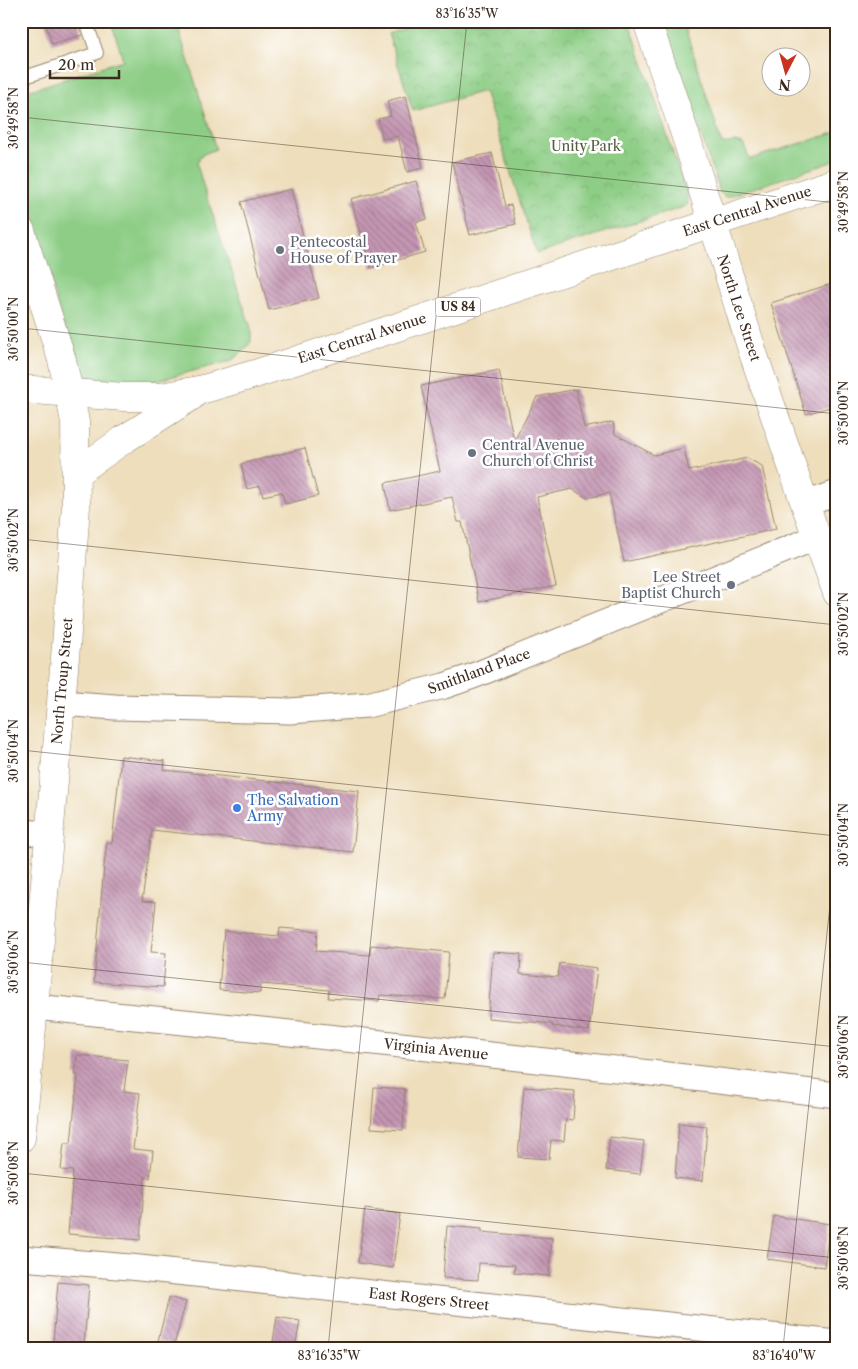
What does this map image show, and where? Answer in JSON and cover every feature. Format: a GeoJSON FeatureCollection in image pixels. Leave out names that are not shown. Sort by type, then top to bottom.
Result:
{"type":"FeatureCollection","features":[{"type":"Feature","properties":{"kind":"main road","name":"North Lee Street"},"geometry":{"type":"LineString","coordinates":[[647,21],[688,143],[753,353],[804,504],[837,592]]}},
{"type":"Feature","properties":{"kind":"main road","name":"East Central Avenue"},"geometry":{"type":"LineString","coordinates":[[21,389],[124,397],[161,397],[204,389],[255,374],[837,182]]}},
{"type":"Feature","properties":{"kind":"main road","name":"North Troup Street"},"geometry":{"type":"LineString","coordinates":[[21,231],[62,360],[75,422],[76,473],[76,506],[67,636],[21,1138]]}},
{"type":"Feature","properties":{"kind":"main road"},"geometry":{"type":"LineString","coordinates":[[76,473],[123,440],[204,389]]}},
{"type":"Feature","properties":{"kind":"street"},"geometry":{"type":"LineString","coordinates":[[804,504],[837,493]]}},
{"type":"Feature","properties":{"kind":"street","name":"Smithland Place"},"geometry":{"type":"LineString","coordinates":[[61,703],[115,707],[290,711],[367,705],[444,686],[466,678],[817,537]]}},
{"type":"Feature","properties":{"kind":"street"},"geometry":{"type":"LineString","coordinates":[[21,831],[49,834]]}},
{"type":"Feature","properties":{"kind":"street","name":"Virginia Avenue"},"geometry":{"type":"LineString","coordinates":[[34,1007],[268,1030],[837,1095]]}},
{"type":"Feature","properties":{"kind":"street","name":"East Rogers Street"},"geometry":{"type":"LineString","coordinates":[[21,1258],[130,1267],[837,1343]]}},
{"type":"Feature","properties":{"kind":"lane"},"geometry":{"type":"LineString","coordinates":[[25,77],[97,54],[86,21]]}},
{"type":"Feature","properties":{"kind":"green space"},"geometry":{"type":"Polygon","coordinates":[[[111,21],[176,21],[216,149],[201,155],[197,164],[251,328],[251,342],[231,361],[148,383],[91,378],[82,372],[75,361],[21,189],[21,93],[123,60],[111,21]]]}},
{"type":"Feature","properties":{"kind":"green space","name":"Unity Park"},"geometry":{"type":"Polygon","coordinates":[[[407,21],[629,21],[687,195],[688,204],[684,207],[537,254],[484,91],[413,111],[388,34],[409,27],[407,21]]]}},
{"type":"Feature","properties":{"kind":"green space"},"geometry":{"type":"Polygon","coordinates":[[[664,21],[683,21],[722,144],[735,142],[743,144],[750,159],[837,132],[837,160],[726,197],[720,193],[664,21]]]}},
{"type":"Feature","properties":{"kind":"building"},"geometry":{"type":"Polygon","coordinates":[[[45,21],[78,21],[82,35],[52,44],[45,21]]]}},
{"type":"Feature","properties":{"kind":"building"},"geometry":{"type":"Polygon","coordinates":[[[406,96],[423,168],[407,172],[398,136],[383,139],[378,119],[391,116],[387,101],[406,96]]]}},
{"type":"Feature","properties":{"kind":"building"},"geometry":{"type":"Polygon","coordinates":[[[492,153],[505,206],[511,205],[516,224],[470,235],[452,162],[492,153]]]}},
{"type":"Feature","properties":{"kind":"building"},"geometry":{"type":"Polygon","coordinates":[[[416,181],[427,219],[416,222],[425,252],[371,268],[351,199],[416,181]]]}},
{"type":"Feature","properties":{"kind":"building","name":"Pentecostal House of Prayer"},"geometry":{"type":"Polygon","coordinates":[[[291,189],[319,298],[269,310],[241,202],[291,189]]]}},
{"type":"Feature","properties":{"kind":"building"},"geometry":{"type":"Polygon","coordinates":[[[837,282],[837,405],[806,414],[771,303],[837,282]]]}},
{"type":"Feature","properties":{"kind":"building"},"geometry":{"type":"Polygon","coordinates":[[[499,370],[514,441],[537,397],[576,389],[584,428],[613,422],[615,434],[654,455],[684,448],[689,471],[747,458],[762,466],[776,529],[624,562],[609,493],[587,498],[572,489],[537,497],[556,586],[479,602],[462,522],[458,522],[452,497],[390,510],[385,483],[440,471],[421,386],[499,370]]]}},
{"type":"Feature","properties":{"kind":"building"},"geometry":{"type":"Polygon","coordinates":[[[305,448],[318,496],[285,504],[282,492],[263,496],[260,486],[247,489],[241,464],[305,448]]]}},
{"type":"Feature","properties":{"kind":"building","name":"The Salvation Army"},"geometry":{"type":"Polygon","coordinates":[[[121,756],[165,761],[164,770],[359,791],[353,852],[152,830],[142,901],[156,902],[151,952],[166,953],[163,987],[94,982],[104,866],[107,842],[112,843],[121,756]]]}},
{"type":"Feature","properties":{"kind":"building"},"geometry":{"type":"Polygon","coordinates":[[[280,928],[318,931],[316,951],[370,955],[371,945],[449,952],[445,999],[380,995],[379,1001],[328,998],[329,990],[261,984],[260,993],[219,990],[224,931],[279,936],[280,928]]]}},
{"type":"Feature","properties":{"kind":"building"},"geometry":{"type":"Polygon","coordinates":[[[493,952],[521,954],[520,974],[558,977],[560,963],[597,968],[589,1031],[552,1026],[553,1024],[488,1018],[493,952]]]}},
{"type":"Feature","properties":{"kind":"building"},"geometry":{"type":"Polygon","coordinates":[[[77,1055],[128,1060],[124,1091],[140,1093],[133,1149],[153,1151],[150,1178],[145,1177],[140,1240],[68,1234],[73,1171],[61,1170],[64,1143],[71,1143],[78,1075],[75,1075],[77,1055]]]}},
{"type":"Feature","properties":{"kind":"building"},"geometry":{"type":"Polygon","coordinates":[[[374,1087],[405,1089],[403,1130],[371,1128],[374,1087]]]}},
{"type":"Feature","properties":{"kind":"building"},"geometry":{"type":"Polygon","coordinates":[[[524,1087],[575,1091],[573,1120],[566,1119],[564,1141],[551,1140],[549,1159],[518,1157],[524,1087]]]}},
{"type":"Feature","properties":{"kind":"building"},"geometry":{"type":"Polygon","coordinates":[[[679,1123],[707,1126],[703,1181],[675,1178],[679,1123]]]}},
{"type":"Feature","properties":{"kind":"building"},"geometry":{"type":"Polygon","coordinates":[[[610,1137],[644,1141],[640,1174],[606,1170],[610,1137]]]}},
{"type":"Feature","properties":{"kind":"building"},"geometry":{"type":"Polygon","coordinates":[[[365,1209],[400,1214],[393,1268],[358,1263],[365,1209]]]}},
{"type":"Feature","properties":{"kind":"building"},"geometry":{"type":"Polygon","coordinates":[[[774,1216],[830,1224],[824,1267],[767,1259],[774,1216]]]}},
{"type":"Feature","properties":{"kind":"building"},"geometry":{"type":"Polygon","coordinates":[[[447,1226],[482,1229],[482,1232],[552,1238],[549,1276],[514,1273],[515,1265],[479,1263],[478,1280],[443,1278],[447,1226]]]}},
{"type":"Feature","properties":{"kind":"building"},"geometry":{"type":"Polygon","coordinates":[[[58,1282],[89,1285],[84,1345],[53,1342],[58,1282]]]}},
{"type":"Feature","properties":{"kind":"building"},"geometry":{"type":"Polygon","coordinates":[[[169,1297],[186,1302],[174,1345],[158,1341],[169,1297]]]}},
{"type":"Feature","properties":{"kind":"building"},"geometry":{"type":"Polygon","coordinates":[[[277,1317],[300,1321],[295,1348],[272,1348],[277,1317]]]}},
{"type":"Feature","properties":{"kind":"place","name":"Pentecostal House of Prayer"},"geometry":{"type":"Point","coordinates":[280,250]}},
{"type":"Feature","properties":{"kind":"place","name":"Central Avenue Church of Christ"},"geometry":{"type":"Point","coordinates":[472,453]}},
{"type":"Feature","properties":{"kind":"place","name":"Lee Street Baptist Church"},"geometry":{"type":"Point","coordinates":[731,585]}},
{"type":"Feature","properties":{"kind":"place","name":"The Salvation Army"},"geometry":{"type":"Point","coordinates":[237,808]}}]}
